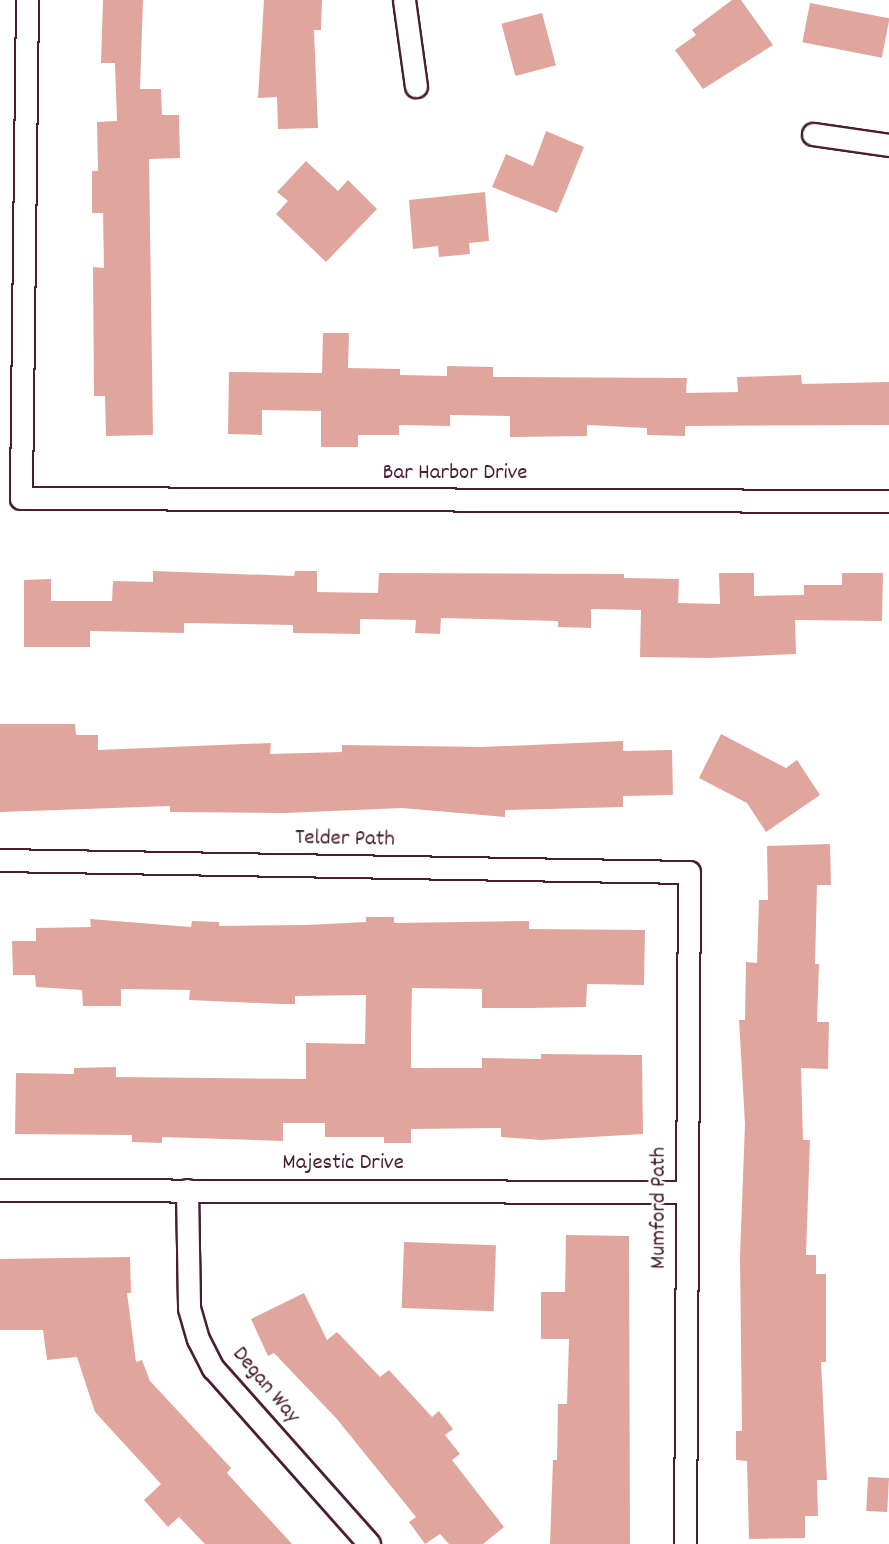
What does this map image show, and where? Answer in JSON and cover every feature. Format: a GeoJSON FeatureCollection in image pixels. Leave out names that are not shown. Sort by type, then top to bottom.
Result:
{"type":"FeatureCollection","features":[{"type":"Feature","properties":{"kind":"street","name":"Bar Harbor Drive"},"geometry":{"type":"LineString","coordinates":[[27,0],[21,498],[889,501]]}},
{"type":"Feature","properties":{"kind":"street"},"geometry":{"type":"LineString","coordinates":[[404,0],[416,86]]}},
{"type":"Feature","properties":{"kind":"street"},"geometry":{"type":"LineString","coordinates":[[813,134],[889,145]]}},
{"type":"Feature","properties":{"kind":"street","name":"Telder Path"},"geometry":{"type":"LineString","coordinates":[[0,860],[689,872]]}},
{"type":"Feature","properties":{"kind":"street","name":"Mumford Path"},"geometry":{"type":"LineString","coordinates":[[685,1544],[689,872]]}},
{"type":"Feature","properties":{"kind":"street","name":"Majestic Drive"},"geometry":{"type":"LineString","coordinates":[[0,1190],[687,1192]]}},
{"type":"Feature","properties":{"kind":"street","name":"Degan Way"},"geometry":{"type":"LineString","coordinates":[[187,1190],[189,1308],[198,1339],[213,1368],[369,1544]]}},
{"type":"Feature","properties":{"kind":"building"},"geometry":{"type":"Polygon","coordinates":[[[103,0],[143,0],[140,89],[161,89],[162,115],[179,115],[180,158],[149,159],[153,435],[106,436],[105,396],[94,396],[93,267],[104,268],[103,213],[92,213],[92,171],[98,171],[97,122],[117,121],[115,63],[101,63],[103,0]]]}},
{"type":"Feature","properties":{"kind":"building"},"geometry":{"type":"Polygon","coordinates":[[[264,0],[322,0],[321,30],[314,30],[318,128],[278,129],[277,97],[258,98],[264,0]]]}},
{"type":"Feature","properties":{"kind":"building"},"geometry":{"type":"Polygon","coordinates":[[[732,0],[741,0],[773,45],[703,89],[675,50],[696,35],[692,30],[732,0]]]}},
{"type":"Feature","properties":{"kind":"building"},"geometry":{"type":"Polygon","coordinates":[[[810,3],[889,18],[882,58],[802,42],[810,3]]]}},
{"type":"Feature","properties":{"kind":"building"},"geometry":{"type":"Polygon","coordinates":[[[542,13],[556,65],[515,76],[501,24],[542,13]]]}},
{"type":"Feature","properties":{"kind":"building"},"geometry":{"type":"Polygon","coordinates":[[[546,131],[584,147],[557,213],[492,187],[506,154],[533,166],[546,131]]]}},
{"type":"Feature","properties":{"kind":"building"},"geometry":{"type":"Polygon","coordinates":[[[306,161],[338,191],[348,180],[377,209],[326,262],[276,214],[288,201],[277,192],[306,161]]]}},
{"type":"Feature","properties":{"kind":"building"},"geometry":{"type":"Polygon","coordinates":[[[485,192],[489,241],[469,243],[470,254],[439,257],[438,246],[413,249],[409,200],[485,192]]]}},
{"type":"Feature","properties":{"kind":"building"},"geometry":{"type":"Polygon","coordinates":[[[323,333],[349,333],[348,368],[400,369],[400,375],[447,376],[447,366],[493,367],[493,377],[687,378],[686,393],[738,392],[737,377],[801,375],[802,384],[889,382],[889,425],[685,426],[685,436],[647,435],[647,428],[587,425],[587,436],[510,437],[510,416],[450,415],[450,426],[399,425],[399,435],[358,435],[358,447],[321,447],[321,411],[262,410],[262,435],[228,434],[229,372],[322,373],[323,333]]]}},
{"type":"Feature","properties":{"kind":"building"},"geometry":{"type":"Polygon","coordinates":[[[153,571],[294,576],[295,571],[317,571],[317,592],[378,593],[379,573],[624,574],[624,578],[679,579],[678,603],[720,604],[719,573],[754,573],[754,596],[804,595],[804,585],[842,585],[842,573],[883,573],[882,621],[795,620],[796,654],[709,658],[640,657],[641,610],[591,609],[591,628],[558,627],[558,621],[441,618],[440,634],[415,633],[416,620],[360,619],[360,634],[293,633],[293,625],[184,623],[184,633],[90,631],[90,647],[24,647],[24,580],[51,579],[51,601],[112,601],[113,581],[153,582],[153,571]]]}},
{"type":"Feature","properties":{"kind":"building"},"geometry":{"type":"Polygon","coordinates":[[[0,724],[75,724],[76,735],[98,735],[98,750],[271,743],[270,754],[342,752],[342,745],[482,747],[623,741],[623,751],[672,750],[673,795],[623,796],[623,807],[505,810],[505,817],[402,808],[286,813],[170,812],[170,806],[0,812],[0,724]]]}},
{"type":"Feature","properties":{"kind":"building"},"geometry":{"type":"Polygon","coordinates":[[[721,734],[786,768],[797,760],[820,795],[766,832],[747,803],[699,778],[721,734]]]}},
{"type":"Feature","properties":{"kind":"building"},"geometry":{"type":"Polygon","coordinates":[[[830,844],[831,885],[817,885],[815,964],[819,964],[817,1022],[829,1022],[828,1069],[801,1068],[803,1140],[810,1140],[806,1255],[816,1255],[816,1274],[826,1274],[826,1362],[821,1362],[827,1480],[817,1480],[818,1516],[805,1516],[805,1538],[749,1539],[747,1461],[736,1460],[736,1431],[742,1431],[740,1256],[745,1124],[739,1020],[745,1020],[746,962],[757,963],[759,900],[768,900],[767,846],[830,844]]]}},
{"type":"Feature","properties":{"kind":"building"},"geometry":{"type":"Polygon","coordinates":[[[366,917],[394,917],[394,923],[529,921],[529,929],[645,930],[644,985],[587,984],[586,1007],[529,1008],[482,1008],[482,989],[412,988],[411,1034],[411,1068],[482,1068],[482,1058],[541,1059],[541,1054],[642,1055],[643,1134],[541,1140],[501,1137],[501,1128],[411,1129],[411,1143],[384,1143],[384,1137],[325,1137],[325,1123],[283,1123],[283,1141],[162,1137],[162,1143],[132,1142],[132,1135],[15,1134],[16,1073],[74,1074],[74,1068],[116,1067],[116,1077],[306,1079],[306,1043],[365,1044],[366,995],[295,996],[295,1004],[281,1004],[189,1000],[190,990],[121,989],[121,1006],[83,1006],[82,990],[36,987],[35,975],[13,975],[12,941],[36,941],[36,928],[91,927],[90,919],[191,927],[192,921],[219,922],[219,926],[307,925],[366,922],[366,917]]]}},
{"type":"Feature","properties":{"kind":"building"},"geometry":{"type":"Polygon","coordinates":[[[566,1235],[629,1236],[630,1544],[550,1544],[553,1460],[557,1460],[558,1404],[567,1404],[569,1339],[541,1339],[541,1292],[565,1292],[566,1235]]]}},
{"type":"Feature","properties":{"kind":"building"},"geometry":{"type":"Polygon","coordinates":[[[404,1242],[496,1245],[494,1311],[402,1308],[404,1242]]]}},
{"type":"Feature","properties":{"kind":"building"},"geometry":{"type":"Polygon","coordinates":[[[130,1257],[131,1293],[127,1293],[136,1362],[142,1360],[150,1381],[231,1468],[227,1473],[292,1544],[205,1544],[179,1517],[168,1527],[144,1500],[161,1484],[95,1412],[77,1357],[47,1360],[43,1330],[0,1330],[0,1259],[130,1257]]]}},
{"type":"Feature","properties":{"kind":"building"},"geometry":{"type":"Polygon","coordinates":[[[304,1293],[327,1340],[337,1332],[380,1377],[389,1370],[432,1417],[439,1411],[453,1429],[445,1435],[460,1454],[452,1460],[504,1527],[483,1544],[449,1544],[440,1534],[425,1544],[409,1522],[416,1517],[336,1418],[274,1353],[268,1356],[251,1319],[304,1293]]]}},
{"type":"Feature","properties":{"kind":"building"},"geometry":{"type":"Polygon","coordinates":[[[868,1477],[889,1478],[887,1512],[866,1511],[868,1477]]]}}]}
